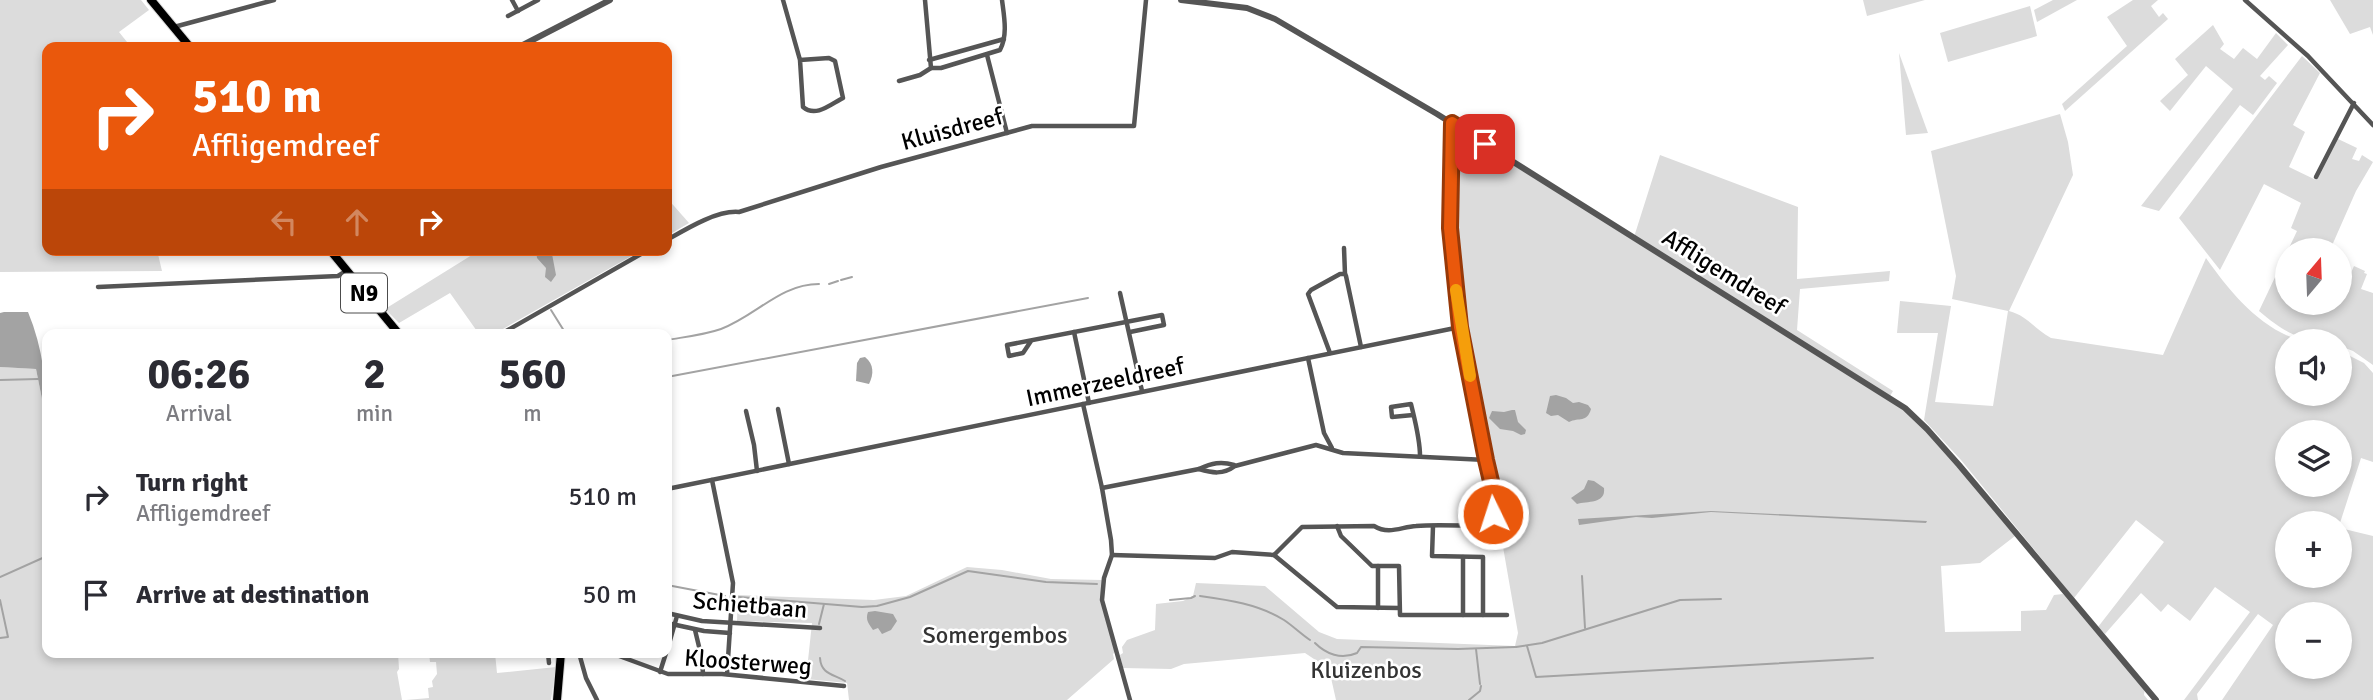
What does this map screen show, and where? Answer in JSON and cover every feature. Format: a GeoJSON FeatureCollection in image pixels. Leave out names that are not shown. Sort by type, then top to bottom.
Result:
{"type":"FeatureCollection","features":[{"type":"Feature","properties":{"kind":"main road"},"geometry":{"type":"LineString","coordinates":[[151,0],[186,42]]}},
{"type":"Feature","properties":{"kind":"main road","name":"N9"},"geometry":{"type":"LineString","coordinates":[[335,256],[395,329]]}},
{"type":"Feature","properties":{"kind":"main road"},"geometry":{"type":"LineString","coordinates":[[556,700],[560,658]]}},
{"type":"Feature","properties":{"kind":"street"},"geometry":{"type":"LineString","coordinates":[[174,27],[274,0]]}},
{"type":"Feature","properties":{"kind":"street"},"geometry":{"type":"LineString","coordinates":[[512,0],[518,11]]}},
{"type":"Feature","properties":{"kind":"street"},"geometry":{"type":"LineString","coordinates":[[508,16],[538,0]]}},
{"type":"Feature","properties":{"kind":"street"},"geometry":{"type":"LineString","coordinates":[[529,42],[610,0]]}},
{"type":"Feature","properties":{"kind":"street"},"geometry":{"type":"LineString","coordinates":[[783,0],[800,60],[802,102],[807,111],[816,112],[843,98],[835,61],[829,58],[800,60]]}},
{"type":"Feature","properties":{"kind":"street"},"geometry":{"type":"LineString","coordinates":[[925,0],[931,68]]}},
{"type":"Feature","properties":{"kind":"street"},"geometry":{"type":"LineString","coordinates":[[899,81],[920,75],[931,68],[942,68],[998,51],[1004,39],[1002,0]]}},
{"type":"Feature","properties":{"kind":"street","name":"Kluisdreef"},"geometry":{"type":"LineString","coordinates":[[672,237],[709,219],[881,167],[1032,126],[1134,126],[1146,0]]}},
{"type":"Feature","properties":{"kind":"street","name":"Affligemdreef"},"geometry":{"type":"LineString","coordinates":[[1181,0],[1216,2],[1247,8],[1275,19],[1452,123],[1905,408],[1918,419],[2156,700]]}},
{"type":"Feature","properties":{"kind":"street"},"geometry":{"type":"LineString","coordinates":[[2245,0],[2308,56],[2373,125]]}},
{"type":"Feature","properties":{"kind":"street"},"geometry":{"type":"LineString","coordinates":[[929,60],[1004,39]]}},
{"type":"Feature","properties":{"kind":"street"},"geometry":{"type":"LineString","coordinates":[[987,55],[1007,133]]}},
{"type":"Feature","properties":{"kind":"street"},"geometry":{"type":"LineString","coordinates":[[2316,177],[2354,103]]}},
{"type":"Feature","properties":{"kind":"street"},"geometry":{"type":"LineString","coordinates":[[1274,555],[1302,527],[1374,526],[1381,530],[1403,530],[1414,526],[1483,526],[1493,514],[1494,494],[1460,327],[1450,228],[1452,123]]}},
{"type":"Feature","properties":{"kind":"street"},"geometry":{"type":"LineString","coordinates":[[1344,248],[1345,274],[1361,347]]}},
{"type":"Feature","properties":{"kind":"street"},"geometry":{"type":"LineString","coordinates":[[510,329],[638,256]]}},
{"type":"Feature","properties":{"kind":"street"},"geometry":{"type":"LineString","coordinates":[[98,287],[338,276],[346,271]]}},
{"type":"Feature","properties":{"kind":"street"},"geometry":{"type":"LineString","coordinates":[[1330,354],[1308,294],[1340,274],[1345,274]]}},
{"type":"Feature","properties":{"kind":"street"},"geometry":{"type":"LineString","coordinates":[[1120,293],[1142,391]]}},
{"type":"Feature","properties":{"kind":"street"},"geometry":{"type":"LineString","coordinates":[[1031,341],[1023,353],[1009,356],[1007,345],[1162,315],[1164,325],[1130,332]]}},
{"type":"Feature","properties":{"kind":"street","name":"Immerzeeldreef"},"geometry":{"type":"LineString","coordinates":[[672,488],[1460,327]]}},
{"type":"Feature","properties":{"kind":"street"},"geometry":{"type":"LineString","coordinates":[[1074,332],[1112,555],[1104,578],[1102,600],[1130,700]]}},
{"type":"Feature","properties":{"kind":"street"},"geometry":{"type":"LineString","coordinates":[[1308,358],[1324,433],[1333,449]]}},
{"type":"Feature","properties":{"kind":"street"},"geometry":{"type":"LineString","coordinates":[[1413,415],[1392,417],[1391,407],[1411,404],[1413,415],[1420,456]]}},
{"type":"Feature","properties":{"kind":"street"},"geometry":{"type":"LineString","coordinates":[[778,409],[789,464]]}},
{"type":"Feature","properties":{"kind":"street"},"geometry":{"type":"LineString","coordinates":[[746,411],[757,471]]}},
{"type":"Feature","properties":{"kind":"street"},"geometry":{"type":"LineString","coordinates":[[1316,445],[1324,433]]}},
{"type":"Feature","properties":{"kind":"street"},"geometry":{"type":"LineString","coordinates":[[1199,469],[1213,474],[1316,445],[1343,453],[1486,460]]}},
{"type":"Feature","properties":{"kind":"street"},"geometry":{"type":"LineString","coordinates":[[1102,488],[1199,469],[1209,464],[1222,462],[1235,466]]}},
{"type":"Feature","properties":{"kind":"street"},"geometry":{"type":"LineString","coordinates":[[712,480],[733,583],[727,674]]}},
{"type":"Feature","properties":{"kind":"street"},"geometry":{"type":"LineString","coordinates":[[1338,526],[1341,536],[1372,566],[1399,566],[1400,615],[1507,615]]}},
{"type":"Feature","properties":{"kind":"street"},"geometry":{"type":"LineString","coordinates":[[1433,526],[1432,556],[1483,557],[1483,615]]}},
{"type":"Feature","properties":{"kind":"street"},"geometry":{"type":"LineString","coordinates":[[1112,555],[1215,558],[1232,552],[1274,555],[1337,607],[1399,608]]}},
{"type":"Feature","properties":{"kind":"street"},"geometry":{"type":"LineString","coordinates":[[1463,557],[1463,615]]}},
{"type":"Feature","properties":{"kind":"street"},"geometry":{"type":"LineString","coordinates":[[1378,566],[1378,608]]}},
{"type":"Feature","properties":{"kind":"street","name":"Schietbaan"},"geometry":{"type":"LineString","coordinates":[[672,614],[702,621],[818,628]]}},
{"type":"Feature","properties":{"kind":"street","name":"Schietbaan"},"geometry":{"type":"LineString","coordinates":[[672,634],[677,616]]}},
{"type":"Feature","properties":{"kind":"street","name":"Schietbaan"},"geometry":{"type":"LineString","coordinates":[[672,624],[730,633]]}},
{"type":"Feature","properties":{"kind":"street"},"geometry":{"type":"LineString","coordinates":[[695,629],[703,674]]}},
{"type":"Feature","properties":{"kind":"street"},"geometry":{"type":"LineString","coordinates":[[548,658],[549,663]]}},
{"type":"Feature","properties":{"kind":"street"},"geometry":{"type":"LineString","coordinates":[[580,658],[586,678],[597,700]]}},
{"type":"Feature","properties":{"kind":"street","name":"Kloosterweg"},"geometry":{"type":"LineString","coordinates":[[624,658],[668,674],[727,674],[844,686]]}},
{"type":"Feature","properties":{"kind":"street","name":"Schietbaan"},"geometry":{"type":"LineString","coordinates":[[660,672],[664,658]]}},
{"type":"Feature","properties":{"kind":"green space"},"geometry":{"type":"Polygon","coordinates":[[[0,0],[141,0],[149,10],[119,32],[127,42],[42,42],[42,256],[158,256],[162,271],[0,272],[0,0]]]}},
{"type":"Feature","properties":{"kind":"green space"},"geometry":{"type":"Polygon","coordinates":[[[1863,0],[1925,0],[1867,16],[1863,0]]]}},
{"type":"Feature","properties":{"kind":"green space"},"geometry":{"type":"Polygon","coordinates":[[[2053,0],[2077,0],[2037,22],[2034,10],[2053,0]]]}},
{"type":"Feature","properties":{"kind":"green space"},"geometry":{"type":"Polygon","coordinates":[[[2133,0],[2158,0],[2151,6],[2159,17],[2163,13],[2168,19],[2065,111],[2062,104],[2127,46],[2107,17],[2133,0]]]}},
{"type":"Feature","properties":{"kind":"green space"},"geometry":{"type":"Polygon","coordinates":[[[2330,0],[2373,0],[2373,35],[2370,27],[2350,34],[2330,0]]]}},
{"type":"Feature","properties":{"kind":"green space"},"geometry":{"type":"Polygon","coordinates":[[[2030,6],[2037,36],[1948,62],[1940,33],[2030,6]]]}},
{"type":"Feature","properties":{"kind":"green space"},"geometry":{"type":"Polygon","coordinates":[[[2213,25],[2224,44],[2220,49],[2234,59],[2243,48],[2257,59],[2276,33],[2288,45],[2260,76],[2265,80],[2269,76],[2277,83],[2253,115],[2240,105],[2159,211],[2141,206],[2233,89],[2206,66],[2170,111],[2160,101],[2188,75],[2175,59],[2213,25]]]}},
{"type":"Feature","properties":{"kind":"green space"},"geometry":{"type":"Polygon","coordinates":[[[1899,53],[1928,133],[1906,135],[1899,53]]]}},
{"type":"Feature","properties":{"kind":"green space"},"geometry":{"type":"Polygon","coordinates":[[[2302,56],[2320,73],[2293,125],[2305,132],[2289,167],[2316,180],[2336,138],[2357,148],[2352,159],[2359,161],[2362,155],[2373,162],[2356,191],[2335,238],[2294,238],[2297,231],[2291,228],[2301,203],[2264,184],[2220,270],[2179,218],[2302,56]]]}},
{"type":"Feature","properties":{"kind":"green space"},"geometry":{"type":"Polygon","coordinates":[[[2060,114],[2073,175],[2009,311],[2021,316],[2051,338],[2163,355],[2206,258],[2247,308],[2275,329],[2275,406],[2352,406],[2352,357],[2364,363],[2373,373],[2373,462],[2361,458],[2352,486],[2352,420],[2275,420],[2275,497],[2348,497],[2344,511],[2275,511],[2275,588],[2352,588],[2352,531],[2373,536],[2373,700],[2222,700],[2273,625],[2258,614],[2197,694],[2198,700],[2184,700],[2250,612],[2215,587],[2190,621],[2168,604],[2161,612],[2141,593],[2105,634],[2098,627],[2164,542],[2136,520],[2074,598],[1961,460],[1924,420],[1938,333],[1897,333],[1900,301],[1951,306],[1935,402],[1993,406],[2008,311],[1952,299],[1956,276],[1931,151],[2060,114]]]}},
{"type":"Feature","properties":{"kind":"green space","name":"Kluizenbos"},"geometry":{"type":"Polygon","coordinates":[[[1452,123],[1634,237],[1660,155],[1798,207],[1797,279],[1890,271],[1889,281],[1800,289],[1797,330],[1893,391],[1890,396],[1927,429],[2015,536],[1980,563],[1941,566],[1945,632],[2021,631],[2021,611],[2046,610],[2054,595],[2063,594],[2145,687],[2144,695],[2148,700],[1336,700],[1329,669],[1305,653],[1184,664],[1171,669],[1123,668],[1120,655],[1127,640],[1155,630],[1156,604],[1183,601],[1193,596],[1196,583],[1265,586],[1319,632],[1337,639],[1515,646],[1518,633],[1499,524],[1493,514],[1494,494],[1460,327],[1450,228],[1452,123]]]}},
{"type":"Feature","properties":{"kind":"green space"},"geometry":{"type":"Polygon","coordinates":[[[672,204],[689,223],[672,233],[672,204]]]}},
{"type":"Feature","properties":{"kind":"green space"},"geometry":{"type":"Polygon","coordinates":[[[470,256],[631,256],[503,329],[475,329],[450,293],[399,323],[385,309],[470,256]]]}},
{"type":"Feature","properties":{"kind":"green space"},"geometry":{"type":"Polygon","coordinates":[[[2354,266],[2365,271],[2367,274],[2361,289],[2373,293],[2373,365],[2352,351],[2352,329],[2284,329],[2259,311],[2275,277],[2275,315],[2352,315],[2352,270],[2354,266]]]}},
{"type":"Feature","properties":{"kind":"green space"},"geometry":{"type":"Polygon","coordinates":[[[0,367],[36,369],[42,399],[42,658],[398,658],[397,672],[402,700],[0,700],[0,367]]]}},
{"type":"Feature","properties":{"kind":"green space","name":"Somergembos"},"geometry":{"type":"Polygon","coordinates":[[[967,567],[1051,579],[1103,580],[1102,597],[1117,650],[1113,654],[1114,659],[1067,700],[849,700],[847,683],[806,679],[812,623],[737,621],[738,595],[874,600],[906,596],[967,567]]]}},
{"type":"Feature","properties":{"kind":"green space"},"geometry":{"type":"Polygon","coordinates":[[[430,658],[496,658],[497,673],[556,667],[551,700],[406,700],[429,698],[428,688],[433,687],[432,681],[437,674],[436,662],[430,662],[430,658]]]}},
{"type":"Feature","properties":{"kind":"shaded area"},"geometry":{"type":"Polygon","coordinates":[[[552,256],[556,275],[551,282],[545,277],[546,268],[537,258],[552,256]]]}},
{"type":"Feature","properties":{"kind":"shaded area"},"geometry":{"type":"Polygon","coordinates":[[[28,312],[42,362],[42,399],[36,369],[0,367],[0,313],[28,312]]]}},
{"type":"Feature","properties":{"kind":"shaded area"},"geometry":{"type":"Polygon","coordinates":[[[865,357],[872,369],[869,384],[856,381],[857,363],[860,358],[865,357]]]}},
{"type":"Feature","properties":{"kind":"shaded area"},"geometry":{"type":"Polygon","coordinates":[[[1556,395],[1573,403],[1588,405],[1591,409],[1585,418],[1569,422],[1558,415],[1551,416],[1546,413],[1550,396],[1556,395]]]}},
{"type":"Feature","properties":{"kind":"shaded area"},"geometry":{"type":"Polygon","coordinates":[[[1515,410],[1518,422],[1526,430],[1525,434],[1500,429],[1489,418],[1492,411],[1515,410]]]}},
{"type":"Feature","properties":{"kind":"shaded area"},"geometry":{"type":"Polygon","coordinates":[[[1588,480],[1604,488],[1604,493],[1595,501],[1577,504],[1571,498],[1584,489],[1588,480]]]}},
{"type":"Feature","properties":{"kind":"shaded area"},"geometry":{"type":"Polygon","coordinates":[[[1711,511],[1927,521],[1711,512],[1636,517],[1579,525],[1578,519],[1711,511]]]}},
{"type":"Feature","properties":{"kind":"shaded area"},"geometry":{"type":"Polygon","coordinates":[[[868,612],[893,614],[897,621],[891,630],[882,634],[878,628],[873,630],[867,615],[868,612]]]}},
{"type":"Feature","properties":{"kind":"waterway"},"geometry":{"type":"LineString","coordinates":[[841,280],[852,277]]}},
{"type":"Feature","properties":{"kind":"waterway"},"geometry":{"type":"LineString","coordinates":[[829,284],[838,281]]}},
{"type":"Feature","properties":{"kind":"waterway"},"geometry":{"type":"LineString","coordinates":[[672,339],[721,329],[792,289],[819,284]]}},
{"type":"Feature","properties":{"kind":"waterway"},"geometry":{"type":"LineString","coordinates":[[672,376],[1088,298]]}},
{"type":"Feature","properties":{"kind":"waterway"},"geometry":{"type":"LineString","coordinates":[[551,310],[563,329]]}},
{"type":"Feature","properties":{"kind":"waterway"},"geometry":{"type":"LineString","coordinates":[[0,380],[38,379]]}},
{"type":"Feature","properties":{"kind":"waterway"},"geometry":{"type":"LineString","coordinates":[[0,577],[42,558]]}},
{"type":"Feature","properties":{"kind":"waterway"},"geometry":{"type":"LineString","coordinates":[[739,597],[877,606],[910,597],[968,571],[1046,582],[1097,584]]}},
{"type":"Feature","properties":{"kind":"waterway"},"geometry":{"type":"LineString","coordinates":[[1582,576],[1585,628]]}},
{"type":"Feature","properties":{"kind":"waterway"},"geometry":{"type":"LineString","coordinates":[[672,586],[725,596]]}},
{"type":"Feature","properties":{"kind":"waterway"},"geometry":{"type":"LineString","coordinates":[[1170,600],[1195,596]]}},
{"type":"Feature","properties":{"kind":"waterway"},"geometry":{"type":"LineString","coordinates":[[1200,596],[1254,606],[1284,620],[1310,640]]}},
{"type":"Feature","properties":{"kind":"waterway"},"geometry":{"type":"LineString","coordinates":[[1516,647],[1542,643],[1680,600],[1721,599]]}},
{"type":"Feature","properties":{"kind":"waterway"},"geometry":{"type":"LineString","coordinates":[[0,600],[8,637],[0,638]]}},
{"type":"Feature","properties":{"kind":"waterway"},"geometry":{"type":"LineString","coordinates":[[819,624],[824,604]]}},
{"type":"Feature","properties":{"kind":"waterway"},"geometry":{"type":"LineString","coordinates":[[1315,643],[1329,653],[1340,656],[1357,653],[1361,647],[1515,647]]}},
{"type":"Feature","properties":{"kind":"waterway"},"geometry":{"type":"LineString","coordinates":[[1527,646],[1536,677],[1873,658]]}},
{"type":"Feature","properties":{"kind":"waterway"},"geometry":{"type":"LineString","coordinates":[[1476,649],[1480,684]]}},
{"type":"Feature","properties":{"kind":"waterway"},"geometry":{"type":"LineString","coordinates":[[820,658],[825,670],[845,681]]}},
{"type":"Feature","properties":{"kind":"waterway"},"geometry":{"type":"LineString","coordinates":[[1469,700],[1480,691],[1481,686]]}},
{"type":"Feature","properties":{"kind":"slow traffic"},"geometry":{"type":"LineString","coordinates":[[1456,290],[1470,376]]}},
{"type":"Feature","properties":{"kind":"route"},"geometry":{"type":"LineString","coordinates":[[1485,144],[1452,123],[1450,228],[1460,327],[1494,494],[1493,514]]}}]}
